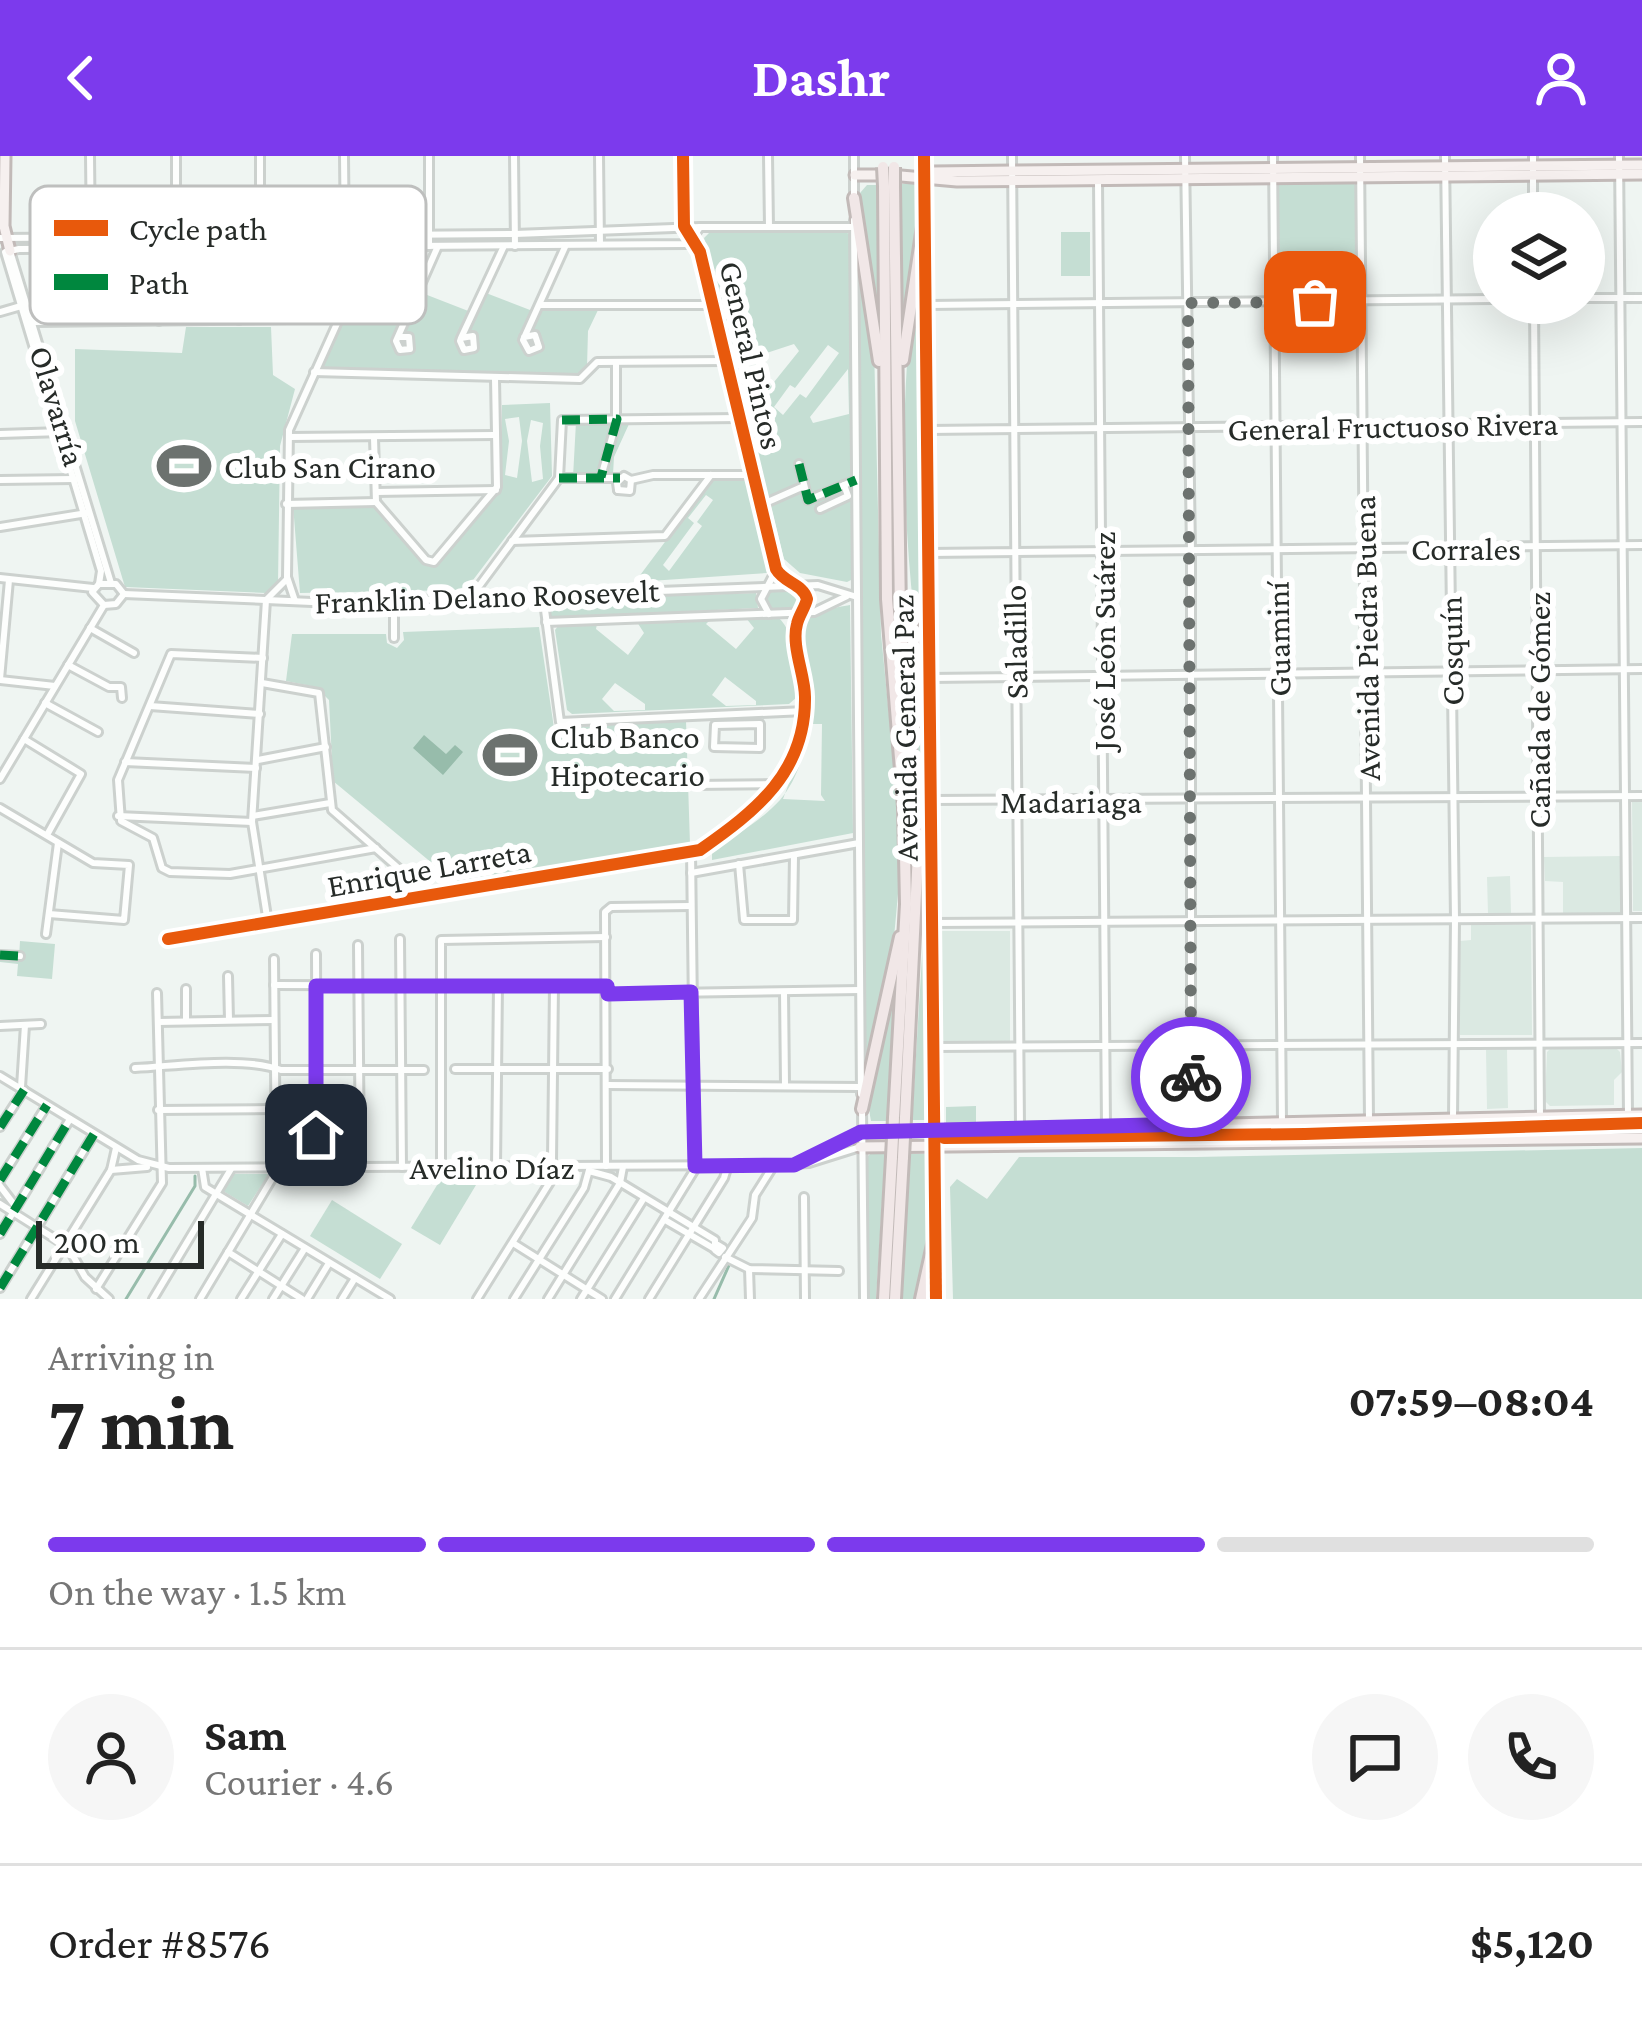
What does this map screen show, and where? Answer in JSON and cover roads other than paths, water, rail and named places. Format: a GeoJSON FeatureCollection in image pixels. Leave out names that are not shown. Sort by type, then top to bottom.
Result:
{"type":"FeatureCollection","features":[{"type":"Feature","properties":{"kind":"highway","name":"Avenida General Paz"},"geometry":{"type":"LineString","coordinates":[[889,171],[892,422],[887,612],[902,777],[906,904],[900,1118]]}},
{"type":"Feature","properties":{"kind":"highway"},"geometry":{"type":"LineString","coordinates":[[854,198],[892,422]]}},
{"type":"Feature","properties":{"kind":"highway"},"geometry":{"type":"LineString","coordinates":[[892,422],[925,212]]}},
{"type":"Feature","properties":{"kind":"highway","name":"Avenida General Paz"},"geometry":{"type":"LineString","coordinates":[[884,1299],[918,853],[892,422]]}},
{"type":"Feature","properties":{"kind":"highway"},"geometry":{"type":"LineString","coordinates":[[899,529],[910,635],[931,755]]}},
{"type":"Feature","properties":{"kind":"highway"},"geometry":{"type":"LineString","coordinates":[[862,1108],[906,904]]}},
{"type":"Feature","properties":{"kind":"highway","name":"Avenida General Paz"},"geometry":{"type":"LineString","coordinates":[[895,1299],[897,1157]]}},
{"type":"Feature","properties":{"kind":"highway"},"geometry":{"type":"LineString","coordinates":[[921,1299],[934,1240]]}},
{"type":"Feature","properties":{"kind":"main road","name":"Olavarría"},"geometry":{"type":"LineString","coordinates":[[5,156],[3,238],[8,252]]}},
{"type":"Feature","properties":{"kind":"main road"},"geometry":{"type":"LineString","coordinates":[[855,175],[889,171],[934,181],[1273,167],[1619,165],[1642,170]]}},
{"type":"Feature","properties":{"kind":"main road"},"geometry":{"type":"LineString","coordinates":[[861,1132],[1642,1114]]}},
{"type":"Feature","properties":{"kind":"main road"},"geometry":{"type":"LineString","coordinates":[[1459,1118],[1460,1129],[1470,1141]]}},
{"type":"Feature","properties":{"kind":"main road"},"geometry":{"type":"LineString","coordinates":[[860,1147],[1642,1138]]}},
{"type":"Feature","properties":{"kind":"street"},"geometry":{"type":"LineString","coordinates":[[90,156],[90,186]]}},
{"type":"Feature","properties":{"kind":"street"},"geometry":{"type":"LineString","coordinates":[[344,156],[344,186]]}},
{"type":"Feature","properties":{"kind":"street"},"geometry":{"type":"LineString","coordinates":[[426,267],[434,246],[429,156]]}},
{"type":"Feature","properties":{"kind":"street"},"geometry":{"type":"LineString","coordinates":[[514,156],[515,246]]}},
{"type":"Feature","properties":{"kind":"street"},"geometry":{"type":"LineString","coordinates":[[599,156],[600,244]]}},
{"type":"Feature","properties":{"kind":"street","name":"General Pintos"},"geometry":{"type":"LineString","coordinates":[[683,156],[686,230],[700,252],[776,568]]}},
{"type":"Feature","properties":{"kind":"street"},"geometry":{"type":"LineString","coordinates":[[768,156],[769,227]]}},
{"type":"Feature","properties":{"kind":"street","name":"Avenida General Paz"},"geometry":{"type":"LineString","coordinates":[[854,156],[852,596],[860,843],[863,1299]]}},
{"type":"Feature","properties":{"kind":"street","name":"Avenida General Paz"},"geometry":{"type":"LineString","coordinates":[[924,156],[936,1299]]}},
{"type":"Feature","properties":{"kind":"street","name":"Saladillo"},"geometry":{"type":"LineString","coordinates":[[1012,156],[1020,1127]]}},
{"type":"Feature","properties":{"kind":"street","name":"José León Suárez"},"geometry":{"type":"LineString","coordinates":[[1098,156],[1106,1126]]}},
{"type":"Feature","properties":{"kind":"street"},"geometry":{"type":"LineString","coordinates":[[1185,156],[1191,551],[1191,1145]]}},
{"type":"Feature","properties":{"kind":"street"},"geometry":{"type":"LineString","coordinates":[[1619,165],[1628,1115]]}},
{"type":"Feature","properties":{"kind":"street","name":"Avenida Piedra Buena"},"geometry":{"type":"LineString","coordinates":[[1360,166],[1369,1120]]}},
{"type":"Feature","properties":{"kind":"street","name":"Cosquín"},"geometry":{"type":"LineString","coordinates":[[1445,166],[1453,1043],[1459,1118]]}},
{"type":"Feature","properties":{"kind":"street","name":"Guaminí"},"geometry":{"type":"LineString","coordinates":[[1273,167],[1282,1122]]}},
{"type":"Feature","properties":{"kind":"street"},"geometry":{"type":"LineString","coordinates":[[426,246],[686,244],[700,227]]}},
{"type":"Feature","properties":{"kind":"street"},"geometry":{"type":"LineString","coordinates":[[426,235],[853,227]]}},
{"type":"Feature","properties":{"kind":"street"},"geometry":{"type":"LineString","coordinates":[[524,337],[566,245]]}},
{"type":"Feature","properties":{"kind":"street"},"geometry":{"type":"LineString","coordinates":[[461,338],[504,246]]}},
{"type":"Feature","properties":{"kind":"street"},"geometry":{"type":"LineString","coordinates":[[8,252],[30,251]]}},
{"type":"Feature","properties":{"kind":"street","name":"Olavarría"},"geometry":{"type":"LineString","coordinates":[[8,252],[21,306],[111,583]]}},
{"type":"Feature","properties":{"kind":"street","name":"Olavarría"},"geometry":{"type":"LineString","coordinates":[[8,252],[30,316]]}},
{"type":"Feature","properties":{"kind":"street"},"geometry":{"type":"LineString","coordinates":[[1605,298],[1642,298]]}},
{"type":"Feature","properties":{"kind":"street"},"geometry":{"type":"LineString","coordinates":[[927,305],[1473,299]]}},
{"type":"Feature","properties":{"kind":"street"},"geometry":{"type":"LineString","coordinates":[[540,305],[712,305]]}},
{"type":"Feature","properties":{"kind":"street"},"geometry":{"type":"LineString","coordinates":[[0,312],[21,306]]}},
{"type":"Feature","properties":{"kind":"street","name":"Olavarría"},"geometry":{"type":"LineString","coordinates":[[33,324],[74,479],[88,513],[102,574],[96,586]]}},
{"type":"Feature","properties":{"kind":"street"},"geometry":{"type":"LineString","coordinates":[[295,602],[287,577],[289,437],[296,409],[336,324]]}},
{"type":"Feature","properties":{"kind":"street"},"geometry":{"type":"LineString","coordinates":[[399,337],[404,324]]}},
{"type":"Feature","properties":{"kind":"street","name":"Cañada de Gómez"},"geometry":{"type":"LineString","coordinates":[[1534,324],[1540,1117]]}},
{"type":"Feature","properties":{"kind":"street"},"geometry":{"type":"LineString","coordinates":[[314,372],[580,379],[593,364],[725,361]]}},
{"type":"Feature","properties":{"kind":"street"},"geometry":{"type":"LineString","coordinates":[[601,477],[617,419],[616,362]]}},
{"type":"Feature","properties":{"kind":"street"},"geometry":{"type":"LineString","coordinates":[[374,438],[376,502],[429,562],[440,557],[496,490],[495,378]]}},
{"type":"Feature","properties":{"kind":"street"},"geometry":{"type":"LineString","coordinates":[[471,597],[559,478],[562,420],[740,418]]}},
{"type":"Feature","properties":{"kind":"street","name":"General Fructuoso Rivera"},"geometry":{"type":"LineString","coordinates":[[928,430],[1642,422]]}},
{"type":"Feature","properties":{"kind":"street"},"geometry":{"type":"LineString","coordinates":[[0,433],[62,432]]}},
{"type":"Feature","properties":{"kind":"street"},"geometry":{"type":"LineString","coordinates":[[289,437],[496,435]]}},
{"type":"Feature","properties":{"kind":"street"},"geometry":{"type":"LineString","coordinates":[[799,464],[808,500],[856,480]]}},
{"type":"Feature","properties":{"kind":"street"},"geometry":{"type":"LineString","coordinates":[[559,478],[753,475]]}},
{"type":"Feature","properties":{"kind":"street"},"geometry":{"type":"LineString","coordinates":[[512,541],[665,536],[711,476]]}},
{"type":"Feature","properties":{"kind":"street"},"geometry":{"type":"LineString","coordinates":[[620,478],[616,485],[623,493],[632,490],[632,480]]}},
{"type":"Feature","properties":{"kind":"street"},"geometry":{"type":"LineString","coordinates":[[0,480],[74,479]]}},
{"type":"Feature","properties":{"kind":"street"},"geometry":{"type":"LineString","coordinates":[[820,509],[848,496],[844,485]]}},
{"type":"Feature","properties":{"kind":"street"},"geometry":{"type":"LineString","coordinates":[[761,505],[804,486]]}},
{"type":"Feature","properties":{"kind":"street"},"geometry":{"type":"LineString","coordinates":[[376,492],[496,490]]}},
{"type":"Feature","properties":{"kind":"street"},"geometry":{"type":"LineString","coordinates":[[286,503],[376,502]]}},
{"type":"Feature","properties":{"kind":"street"},"geometry":{"type":"LineString","coordinates":[[0,527],[88,513]]}},
{"type":"Feature","properties":{"kind":"street","name":"Corrales"},"geometry":{"type":"LineString","coordinates":[[929,553],[1642,544]]}},
{"type":"Feature","properties":{"kind":"street"},"geometry":{"type":"LineString","coordinates":[[615,1299],[695,1166],[691,906],[696,851],[756,810],[780,784],[800,738],[805,711],[795,629],[808,599],[776,568],[762,604],[770,614]]}},
{"type":"Feature","properties":{"kind":"street"},"geometry":{"type":"LineString","coordinates":[[268,923],[253,819],[266,600],[287,577]]}},
{"type":"Feature","properties":{"kind":"street"},"geometry":{"type":"LineString","coordinates":[[56,686],[0,680],[4,579],[111,583],[124,594],[116,604],[104,604],[95,599],[96,586]]}},
{"type":"Feature","properties":{"kind":"street","name":"Franklin Delano Roosevelt"},"geometry":{"type":"LineString","coordinates":[[124,594],[394,601],[818,584],[852,596]]}},
{"type":"Feature","properties":{"kind":"street"},"geometry":{"type":"LineString","coordinates":[[543,595],[560,722],[805,711]]}},
{"type":"Feature","properties":{"kind":"street","name":"Franklin Delano Roosevelt"},"geometry":{"type":"LineString","coordinates":[[546,622],[780,614],[826,609],[852,596]]}},
{"type":"Feature","properties":{"kind":"street"},"geometry":{"type":"LineString","coordinates":[[394,601],[394,638]]}},
{"type":"Feature","properties":{"kind":"street"},"geometry":{"type":"LineString","coordinates":[[0,778],[104,604]]}},
{"type":"Feature","properties":{"kind":"street"},"geometry":{"type":"LineString","coordinates":[[780,614],[795,629]]}},
{"type":"Feature","properties":{"kind":"street"},"geometry":{"type":"LineString","coordinates":[[90,628],[134,653]]}},
{"type":"Feature","properties":{"kind":"street"},"geometry":{"type":"LineString","coordinates":[[263,658],[171,654],[116,787],[118,816],[124,824],[149,835],[163,868],[170,872],[230,874],[376,848]]}},
{"type":"Feature","properties":{"kind":"street"},"geometry":{"type":"LineString","coordinates":[[68,665],[109,687],[121,686],[122,698]]}},
{"type":"Feature","properties":{"kind":"street"},"geometry":{"type":"LineString","coordinates":[[930,678],[1642,669]]}},
{"type":"Feature","properties":{"kind":"street"},"geometry":{"type":"LineString","coordinates":[[262,683],[320,693],[330,803],[335,814],[429,896]]}},
{"type":"Feature","properties":{"kind":"street"},"geometry":{"type":"LineString","coordinates":[[45,703],[98,732]]}},
{"type":"Feature","properties":{"kind":"street"},"geometry":{"type":"LineString","coordinates":[[148,705],[260,714]]}},
{"type":"Feature","properties":{"kind":"street"},"geometry":{"type":"LineString","coordinates":[[737,714],[737,724]]}},
{"type":"Feature","properties":{"kind":"street"},"geometry":{"type":"LineString","coordinates":[[737,724],[760,724],[760,748],[715,748],[715,725],[737,724]]}},
{"type":"Feature","properties":{"kind":"street"},"geometry":{"type":"LineString","coordinates":[[24,739],[81,774],[47,835]]}},
{"type":"Feature","properties":{"kind":"street"},"geometry":{"type":"LineString","coordinates":[[125,762],[257,764],[326,747]]}},
{"type":"Feature","properties":{"kind":"street"},"geometry":{"type":"LineString","coordinates":[[693,785],[780,784]]}},
{"type":"Feature","properties":{"kind":"street","name":"Madariaga"},"geometry":{"type":"LineString","coordinates":[[932,800],[1642,796]]}},
{"type":"Feature","properties":{"kind":"street"},"geometry":{"type":"LineString","coordinates":[[118,816],[253,819],[330,803]]}},
{"type":"Feature","properties":{"kind":"street"},"geometry":{"type":"LineString","coordinates":[[0,808],[93,863],[129,865],[125,918],[49,914]]}},
{"type":"Feature","properties":{"kind":"street"},"geometry":{"type":"LineString","coordinates":[[149,835],[157,818]]}},
{"type":"Feature","properties":{"kind":"street"},"geometry":{"type":"LineString","coordinates":[[46,934],[58,842]]}},
{"type":"Feature","properties":{"kind":"street"},"geometry":{"type":"LineString","coordinates":[[692,873],[860,843]]}},
{"type":"Feature","properties":{"kind":"street"},"geometry":{"type":"LineString","coordinates":[[696,851],[709,869]]}},
{"type":"Feature","properties":{"kind":"street","name":"Enrique Larreta"},"geometry":{"type":"LineString","coordinates":[[167,939],[696,851]]}},
{"type":"Feature","properties":{"kind":"street"},"geometry":{"type":"LineString","coordinates":[[740,864],[742,917],[748,921],[793,920],[794,856]]}},
{"type":"Feature","properties":{"kind":"street"},"geometry":{"type":"LineString","coordinates":[[606,1166],[608,908],[691,906]]}},
{"type":"Feature","properties":{"kind":"street"},"geometry":{"type":"LineString","coordinates":[[933,922],[1642,918]]}},
{"type":"Feature","properties":{"kind":"street"},"geometry":{"type":"LineString","coordinates":[[441,1167],[440,943],[443,939],[606,937]]}},
{"type":"Feature","properties":{"kind":"street"},"geometry":{"type":"LineString","coordinates":[[400,939],[402,1167]]}},
{"type":"Feature","properties":{"kind":"street"},"geometry":{"type":"LineString","coordinates":[[358,945],[360,1167]]}},
{"type":"Feature","properties":{"kind":"street"},"geometry":{"type":"LineString","coordinates":[[316,954],[317,1168]]}},
{"type":"Feature","properties":{"kind":"street"},"geometry":{"type":"LineString","coordinates":[[0,955],[20,956]]}},
{"type":"Feature","properties":{"kind":"street"},"geometry":{"type":"LineString","coordinates":[[200,1299],[231,1254],[277,1168],[274,959]]}},
{"type":"Feature","properties":{"kind":"street"},"geometry":{"type":"LineString","coordinates":[[228,976],[229,1020]]}},
{"type":"Feature","properties":{"kind":"street"},"geometry":{"type":"LineString","coordinates":[[274,986],[860,990]]}},
{"type":"Feature","properties":{"kind":"street"},"geometry":{"type":"LineString","coordinates":[[496,1167],[498,986]]}},
{"type":"Feature","properties":{"kind":"street"},"geometry":{"type":"LineString","coordinates":[[477,1299],[553,1179],[554,986]]}},
{"type":"Feature","properties":{"kind":"street"},"geometry":{"type":"LineString","coordinates":[[187,989],[187,1021]]}},
{"type":"Feature","properties":{"kind":"street"},"geometry":{"type":"LineString","coordinates":[[784,992],[785,1085]]}},
{"type":"Feature","properties":{"kind":"street"},"geometry":{"type":"LineString","coordinates":[[96,1289],[161,1186],[157,993]]}},
{"type":"Feature","properties":{"kind":"street"},"geometry":{"type":"LineString","coordinates":[[158,1022],[274,1020]]}},
{"type":"Feature","properties":{"kind":"street"},"geometry":{"type":"LineString","coordinates":[[0,1026],[41,1024]]}},
{"type":"Feature","properties":{"kind":"street"},"geometry":{"type":"LineString","coordinates":[[0,1127],[22,1089],[25,1025]]}},
{"type":"Feature","properties":{"kind":"street"},"geometry":{"type":"LineString","coordinates":[[934,1046],[1642,1043]]}},
{"type":"Feature","properties":{"kind":"street"},"geometry":{"type":"LineString","coordinates":[[135,1068],[424,1070]]}},
{"type":"Feature","properties":{"kind":"street"},"geometry":{"type":"LineString","coordinates":[[455,1069],[608,1069]]}},
{"type":"Feature","properties":{"kind":"street","name":"Avelino Díaz"},"geometry":{"type":"LineString","coordinates":[[0,1076],[116,1148],[161,1168],[794,1165],[860,1147]]}},
{"type":"Feature","properties":{"kind":"street"},"geometry":{"type":"LineString","coordinates":[[607,1085],[860,1087]]}},
{"type":"Feature","properties":{"kind":"street"},"geometry":{"type":"LineString","coordinates":[[15,1210],[0,1183],[47,1105]]}},
{"type":"Feature","properties":{"kind":"street"},"geometry":{"type":"LineString","coordinates":[[158,1110],[275,1109]]}},
{"type":"Feature","properties":{"kind":"street"},"geometry":{"type":"LineString","coordinates":[[1439,1141],[1459,1118]]}},
{"type":"Feature","properties":{"kind":"street"},"geometry":{"type":"LineString","coordinates":[[0,1234],[70,1119]]}},
{"type":"Feature","properties":{"kind":"street","name":"Avelino Díaz"},"geometry":{"type":"LineString","coordinates":[[794,1165],[861,1132]]}},
{"type":"Feature","properties":{"kind":"street"},"geometry":{"type":"LineString","coordinates":[[0,1288],[94,1134]]}},
{"type":"Feature","properties":{"kind":"street"},"geometry":{"type":"LineString","coordinates":[[31,1299],[111,1170],[116,1148]]}},
{"type":"Feature","properties":{"kind":"street"},"geometry":{"type":"LineString","coordinates":[[111,1170],[150,1165]]}},
{"type":"Feature","properties":{"kind":"street"},"geometry":{"type":"LineString","coordinates":[[650,1299],[728,1165]]}},
{"type":"Feature","properties":{"kind":"street"},"geometry":{"type":"LineString","coordinates":[[699,1299],[718,1253],[752,1218],[755,1195],[774,1165]]}},
{"type":"Feature","properties":{"kind":"street"},"geometry":{"type":"LineString","coordinates":[[548,1299],[620,1183],[623,1166]]}},
{"type":"Feature","properties":{"kind":"street"},"geometry":{"type":"LineString","coordinates":[[202,1168],[203,1185],[217,1195],[378,1296],[390,1299]]}},
{"type":"Feature","properties":{"kind":"street"},"geometry":{"type":"LineString","coordinates":[[152,1299],[231,1168]]}},
{"type":"Feature","properties":{"kind":"street"},"geometry":{"type":"LineString","coordinates":[[514,1299],[584,1188],[588,1168],[644,1198],[718,1253],[749,1269],[839,1271]]}},
{"type":"Feature","properties":{"kind":"street"},"geometry":{"type":"LineString","coordinates":[[804,1197],[805,1299]]}},
{"type":"Feature","properties":{"kind":"street"},"geometry":{"type":"LineString","coordinates":[[581,1299],[644,1198]]}},
{"type":"Feature","properties":{"kind":"street"},"geometry":{"type":"LineString","coordinates":[[0,1204],[65,1244],[96,1289],[109,1299]]}},
{"type":"Feature","properties":{"kind":"street"},"geometry":{"type":"LineString","coordinates":[[241,1299],[282,1234]]}},
{"type":"Feature","properties":{"kind":"street"},"geometry":{"type":"LineString","coordinates":[[513,1243],[602,1299]]}},
{"type":"Feature","properties":{"kind":"street"},"geometry":{"type":"LineString","coordinates":[[273,1299],[304,1248]]}},
{"type":"Feature","properties":{"kind":"street"},"geometry":{"type":"LineString","coordinates":[[231,1254],[304,1299],[329,1263]]}},
{"type":"Feature","properties":{"kind":"street"},"geometry":{"type":"LineString","coordinates":[[749,1269],[750,1299]]}},
{"type":"Feature","properties":{"kind":"street"},"geometry":{"type":"LineString","coordinates":[[342,1299],[355,1278]]}},
{"type":"Feature","properties":{"kind":"waterway"},"geometry":{"type":"LineString","coordinates":[[126,1299],[195,1186],[195,1176]]}},
{"type":"Feature","properties":{"kind":"waterway"},"geometry":{"type":"LineString","coordinates":[[714,1299],[730,1263]]}},
{"type":"Feature","properties":{"kind":"place","name":"Club San Cirano"},"geometry":{"type":"Point","coordinates":[184,466]}},
{"type":"Feature","properties":{"kind":"place","name":"Club Banco Hipotecario"},"geometry":{"type":"Point","coordinates":[510,755]}}]}
